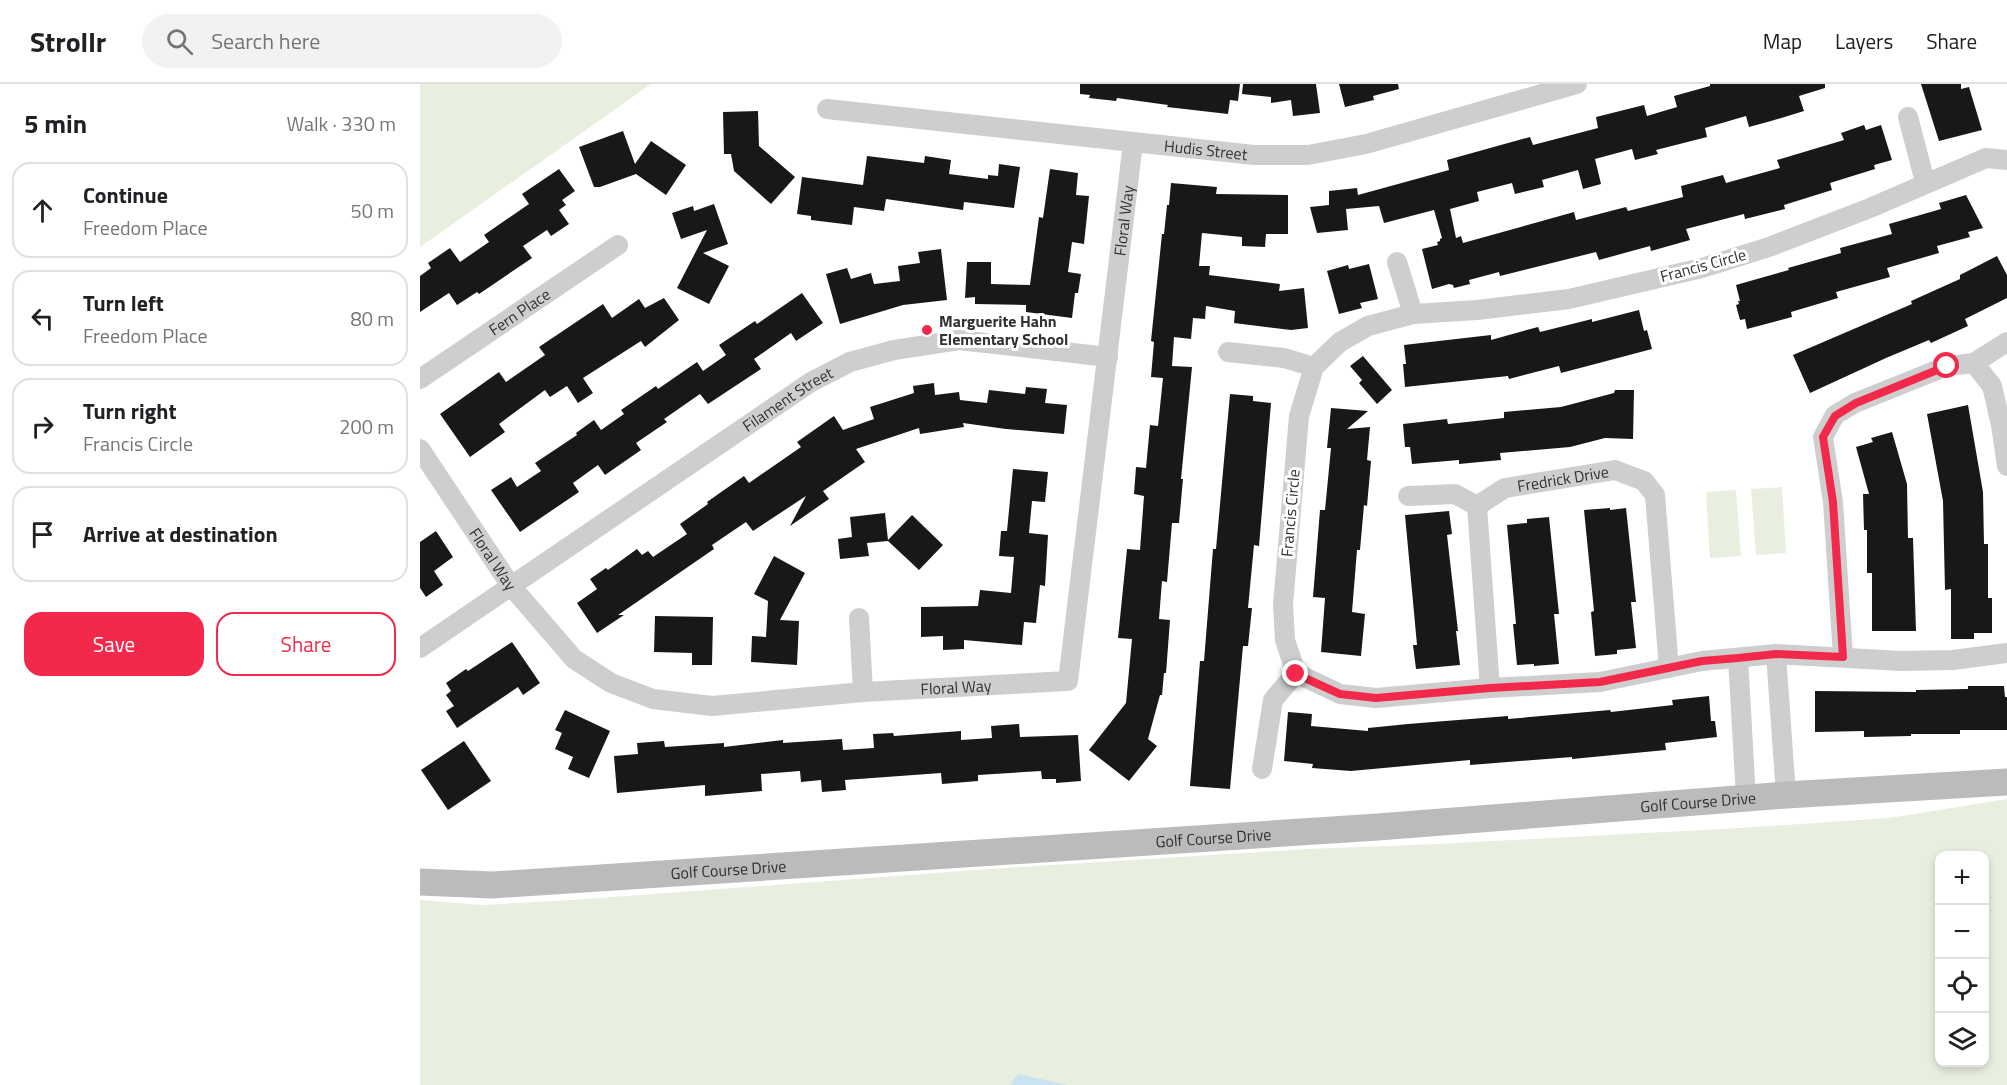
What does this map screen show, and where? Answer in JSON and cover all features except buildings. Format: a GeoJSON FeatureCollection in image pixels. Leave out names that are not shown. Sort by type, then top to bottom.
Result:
{"type":"FeatureCollection","features":[{"type":"Feature","properties":{"kind":"street","name":"Hudis Street"},"geometry":{"type":"LineString","coordinates":[[827,108],[1254,155],[1308,155],[1366,144],[1577,84]]}},
{"type":"Feature","properties":{"kind":"street"},"geometry":{"type":"LineString","coordinates":[[1908,117],[1925,182]]}},
{"type":"Feature","properties":{"kind":"street","name":"Floral Way"},"geometry":{"type":"LineString","coordinates":[[420,448],[511,586],[574,659],[611,683],[653,699],[712,706],[863,692],[1068,681],[1133,143]]}},
{"type":"Feature","properties":{"kind":"street","name":"Francis Circle"},"geometry":{"type":"LineString","coordinates":[[1296,674],[1285,640],[1283,605],[1299,416],[1314,367],[1340,342],[1368,326],[1413,314],[1477,310],[1569,299],[1702,267],[1769,247],[1870,208],[1925,182],[1986,158],[2007,160]]}},
{"type":"Feature","properties":{"kind":"street","name":"Fern Place"},"geometry":{"type":"LineString","coordinates":[[420,379],[618,245]]}},
{"type":"Feature","properties":{"kind":"street"},"geometry":{"type":"LineString","coordinates":[[1397,262],[1413,314]]}},
{"type":"Feature","properties":{"kind":"street","name":"Filament Street"},"geometry":{"type":"LineString","coordinates":[[420,648],[811,382],[850,362],[894,350],[958,340],[1108,357]]}},
{"type":"Feature","properties":{"kind":"street"},"geometry":{"type":"LineString","coordinates":[[1843,657],[1833,502],[1823,437],[1835,416],[1856,403],[1947,366],[1974,363],[2007,342]]}},
{"type":"Feature","properties":{"kind":"street"},"geometry":{"type":"LineString","coordinates":[[1228,352],[1284,358],[1314,367]]}},
{"type":"Feature","properties":{"kind":"street"},"geometry":{"type":"LineString","coordinates":[[1974,363],[1992,386],[2007,466]]}},
{"type":"Feature","properties":{"kind":"street","name":"Fredrick Drive"},"geometry":{"type":"LineString","coordinates":[[1477,506],[1504,488],[1615,470],[1644,481],[1655,495],[1669,668]]}},
{"type":"Feature","properties":{"kind":"street"},"geometry":{"type":"LineString","coordinates":[[1408,496],[1455,494],[1477,506],[1490,688]]}},
{"type":"Feature","properties":{"kind":"street"},"geometry":{"type":"LineString","coordinates":[[858,618],[863,692]]}},
{"type":"Feature","properties":{"kind":"street"},"geometry":{"type":"LineString","coordinates":[[1262,769],[1273,700],[1296,674],[1340,694],[1376,698],[1490,688],[1600,682],[1702,661],[1776,654],[1901,661],[1953,660],[2007,653]]}},
{"type":"Feature","properties":{"kind":"street"},"geometry":{"type":"LineString","coordinates":[[1776,654],[1786,795]]}},
{"type":"Feature","properties":{"kind":"street"},"geometry":{"type":"LineString","coordinates":[[1738,658],[1746,798]]}},
{"type":"Feature","properties":{"kind":"street","name":"Golf Course Drive"},"geometry":{"type":"LineString","coordinates":[[420,882],[492,885],[1378,827],[1786,795],[2007,782]]}},
{"type":"Feature","properties":{"kind":"green space"},"geometry":{"type":"Polygon","coordinates":[[[420,84],[651,84],[420,247],[420,84]]]}},
{"type":"Feature","properties":{"kind":"green space"},"geometry":{"type":"Polygon","coordinates":[[[1782,487],[1786,553],[1756,555],[1751,489],[1782,487]]]}},
{"type":"Feature","properties":{"kind":"green space"},"geometry":{"type":"Polygon","coordinates":[[[1736,490],[1741,556],[1710,558],[1706,492],[1736,490]]]}},
{"type":"Feature","properties":{"kind":"green space"},"geometry":{"type":"Polygon","coordinates":[[[2007,799],[2007,1085],[420,1085],[420,900],[482,905],[1309,849],[1739,828],[1889,818],[2007,799]]]}},
{"type":"Feature","properties":{"kind":"water"},"geometry":{"type":"Polygon","coordinates":[[[1018,1074],[1064,1084],[1066,1085],[1010,1085],[1018,1074]]]}},
{"type":"Feature","properties":{"kind":"place","name":"Marguerite Hahn Elementary School"},"geometry":{"type":"Point","coordinates":[927,330]}},
{"type":"Feature","properties":{"kind":"route"},"geometry":{"type":"LineString","coordinates":[[1296,674],[1340,694],[1376,698],[1490,688],[1600,682],[1702,661],[1776,654],[1843,657],[1833,502],[1823,437],[1835,416],[1856,403],[1947,366]]}}]}
